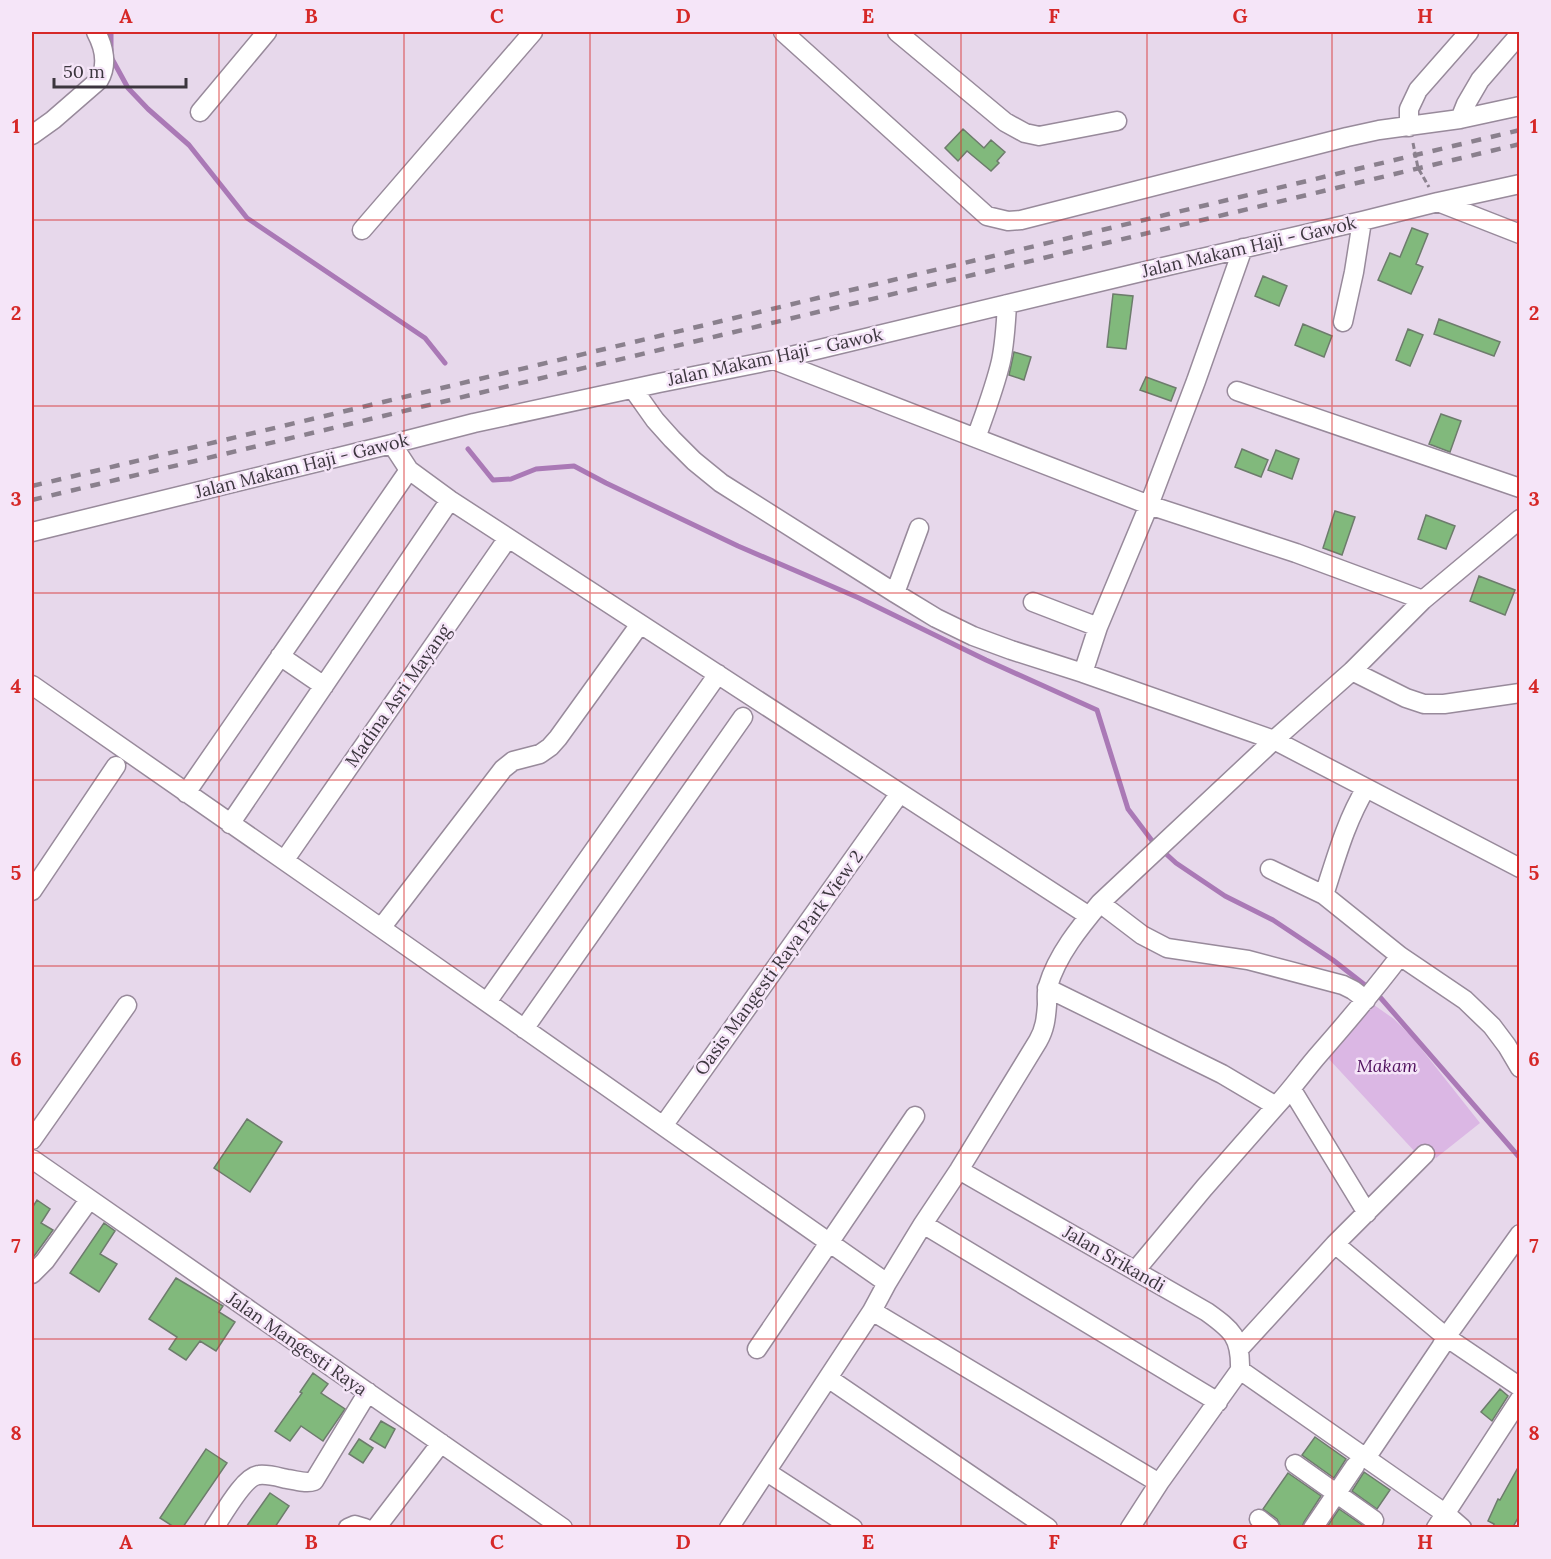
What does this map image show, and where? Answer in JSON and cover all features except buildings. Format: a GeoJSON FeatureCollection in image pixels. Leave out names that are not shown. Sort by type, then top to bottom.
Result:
{"type":"FeatureCollection","features":[{"type":"Feature","properties":{"kind":"street"},"geometry":{"type":"LineString","coordinates":[[200,112],[267,32]]}},
{"type":"Feature","properties":{"kind":"street"},"geometry":{"type":"LineString","coordinates":[[362,230],[533,32]]}},
{"type":"Feature","properties":{"kind":"street"},"geometry":{"type":"LineString","coordinates":[[783,32],[987,216],[1008,221],[1021,220],[1347,137],[1379,130],[1460,119],[1520,105]]}},
{"type":"Feature","properties":{"kind":"street"},"geometry":{"type":"LineString","coordinates":[[897,32],[1005,122],[1025,133],[1039,136],[1117,121]]}},
{"type":"Feature","properties":{"kind":"street"},"geometry":{"type":"LineString","coordinates":[[1409,127],[1409,110],[1418,90],[1469,32]]}},
{"type":"Feature","properties":{"kind":"street"},"geometry":{"type":"LineString","coordinates":[[32,135],[99,80],[105,65],[101,34]]}},
{"type":"Feature","properties":{"kind":"street"},"geometry":{"type":"LineString","coordinates":[[1460,119],[1480,80],[1520,34]]}},
{"type":"Feature","properties":{"kind":"street","name":"Jalan Makam Haji - Gawok"},"geometry":{"type":"LineString","coordinates":[[32,532],[474,423],[774,360],[1520,184]]}},
{"type":"Feature","properties":{"kind":"street"},"geometry":{"type":"LineString","coordinates":[[1438,202],[1520,234]]}},
{"type":"Feature","properties":{"kind":"street"},"geometry":{"type":"LineString","coordinates":[[1343,322],[1362,221]]}},
{"type":"Feature","properties":{"kind":"street"},"geometry":{"type":"LineString","coordinates":[[1083,673],[1098,627],[1149,506],[1196,381],[1242,248]]}},
{"type":"Feature","properties":{"kind":"street"},"geometry":{"type":"LineString","coordinates":[[976,438],[1002,360],[1007,304]]}},
{"type":"Feature","properties":{"kind":"street"},"geometry":{"type":"LineString","coordinates":[[774,360],[1149,506],[1296,553],[1423,600]]}},
{"type":"Feature","properties":{"kind":"street"},"geometry":{"type":"LineString","coordinates":[[633,389],[672,439],[721,483],[936,618],[973,636],[1011,650],[1274,740],[1520,868]]}},
{"type":"Feature","properties":{"kind":"street"},"geometry":{"type":"LineString","coordinates":[[1237,391],[1520,488]]}},
{"type":"Feature","properties":{"kind":"street"},"geometry":{"type":"LineString","coordinates":[[392,444],[409,470],[450,500],[718,674],[1095,909],[1167,948],[1259,962],[1343,985],[1370,995]]}},
{"type":"Feature","properties":{"kind":"street"},"geometry":{"type":"LineString","coordinates":[[186,793],[409,470]]}},
{"type":"Feature","properties":{"kind":"street"},"geometry":{"type":"LineString","coordinates":[[230,824],[450,500]]}},
{"type":"Feature","properties":{"kind":"street"},"geometry":{"type":"LineString","coordinates":[[729,1527],[872,1311],[923,1224],[1042,1035],[1046,1018],[1047,988],[1053,971],[1065,950],[1095,909],[1157,848],[1352,671],[1423,600],[1520,519]]}},
{"type":"Feature","properties":{"kind":"street"},"geometry":{"type":"LineString","coordinates":[[895,593],[919,528]]}},
{"type":"Feature","properties":{"kind":"street","name":"Madina Asri Mayang"},"geometry":{"type":"LineString","coordinates":[[288,855],[508,538]]}},
{"type":"Feature","properties":{"kind":"street"},"geometry":{"type":"LineString","coordinates":[[1033,602],[1098,627]]}},
{"type":"Feature","properties":{"kind":"street"},"geometry":{"type":"LineString","coordinates":[[381,928],[503,769],[513,761],[540,753],[558,738],[638,627]]}},
{"type":"Feature","properties":{"kind":"street"},"geometry":{"type":"LineString","coordinates":[[280,656],[324,686]]}},
{"type":"Feature","properties":{"kind":"street"},"geometry":{"type":"LineString","coordinates":[[1352,671],[1406,698],[1424,704],[1444,704],[1520,693]]}},
{"type":"Feature","properties":{"kind":"street"},"geometry":{"type":"LineString","coordinates":[[487,1002],[718,674]]}},
{"type":"Feature","properties":{"kind":"street"},"geometry":{"type":"LineString","coordinates":[[32,685],[887,1283]]}},
{"type":"Feature","properties":{"kind":"street"},"geometry":{"type":"LineString","coordinates":[[524,1029],[742,717]]}},
{"type":"Feature","properties":{"kind":"street"},"geometry":{"type":"LineString","coordinates":[[32,891],[116,765]]}},
{"type":"Feature","properties":{"kind":"street"},"geometry":{"type":"LineString","coordinates":[[1324,895],[1347,826],[1366,788]]}},
{"type":"Feature","properties":{"kind":"street","name":"Oasis Mangesti Raya Park View 2"},"geometry":{"type":"LineString","coordinates":[[663,1126],[895,800]]}},
{"type":"Feature","properties":{"kind":"street"},"geometry":{"type":"LineString","coordinates":[[1270,869],[1324,895],[1400,956],[1451,989],[1492,1026],[1520,1068]]}},
{"type":"Feature","properties":{"kind":"street"},"geometry":{"type":"LineString","coordinates":[[1135,1271],[1204,1188],[1292,1089],[1400,956]]}},
{"type":"Feature","properties":{"kind":"street"},"geometry":{"type":"LineString","coordinates":[[1047,988],[1222,1074],[1276,1106]]}},
{"type":"Feature","properties":{"kind":"street"},"geometry":{"type":"LineString","coordinates":[[32,1140],[127,1005]]}},
{"type":"Feature","properties":{"kind":"street"},"geometry":{"type":"LineString","coordinates":[[1292,1089],[1367,1213]]}},
{"type":"Feature","properties":{"kind":"street"},"geometry":{"type":"LineString","coordinates":[[757,1349],[915,1116]]}},
{"type":"Feature","properties":{"kind":"street"},"geometry":{"type":"LineString","coordinates":[[1130,1527],[1240,1370],[1240,1348],[1335,1244],[1425,1154]]}},
{"type":"Feature","properties":{"kind":"street","name":"Jalan Mangesti Raya"},"geometry":{"type":"LineString","coordinates":[[32,1159],[441,1443],[539,1520],[563,1527]]}},
{"type":"Feature","properties":{"kind":"street","name":"Jalan Srikandi"},"geometry":{"type":"LineString","coordinates":[[959,1170],[1207,1312],[1225,1325],[1240,1348]]}},
{"type":"Feature","properties":{"kind":"street"},"geometry":{"type":"LineString","coordinates":[[32,1274],[45,1261],[89,1200]]}},
{"type":"Feature","properties":{"kind":"street"},"geometry":{"type":"LineString","coordinates":[[923,1224],[1218,1402]]}},
{"type":"Feature","properties":{"kind":"street"},"geometry":{"type":"LineString","coordinates":[[1312,1527],[1361,1462],[1520,1234]]}},
{"type":"Feature","properties":{"kind":"street"},"geometry":{"type":"LineString","coordinates":[[1335,1244],[1446,1337],[1520,1387]]}},
{"type":"Feature","properties":{"kind":"street"},"geometry":{"type":"LineString","coordinates":[[872,1311],[1159,1483]]}},
{"type":"Feature","properties":{"kind":"street"},"geometry":{"type":"LineString","coordinates":[[1240,1370],[1441,1521],[1462,1527]]}},
{"type":"Feature","properties":{"kind":"street"},"geometry":{"type":"LineString","coordinates":[[828,1378],[1048,1527]]}},
{"type":"Feature","properties":{"kind":"street"},"geometry":{"type":"LineString","coordinates":[[214,1527],[253,1476],[267,1475],[307,1482],[316,1479],[368,1392]]}},
{"type":"Feature","properties":{"kind":"street"},"geometry":{"type":"LineString","coordinates":[[1441,1521],[1520,1399]]}},
{"type":"Feature","properties":{"kind":"street"},"geometry":{"type":"LineString","coordinates":[[376,1527],[441,1443]]}},
{"type":"Feature","properties":{"kind":"street"},"geometry":{"type":"LineString","coordinates":[[1295,1464],[1374,1520]]}},
{"type":"Feature","properties":{"kind":"street"},"geometry":{"type":"LineString","coordinates":[[767,1472],[853,1527]]}},
{"type":"Feature","properties":{"kind":"street"},"geometry":{"type":"LineString","coordinates":[[348,1527],[355,1525],[365,1527]]}},
{"type":"Feature","properties":{"kind":"path"},"geometry":{"type":"LineString","coordinates":[[1409,127],[1418,168],[1438,202]]}},
{"type":"Feature","properties":{"kind":"green space","name":"Makam"},"geometry":{"type":"Polygon","coordinates":[[[1374,1005],[1394,1019],[1412,1037],[1480,1123],[1436,1158],[1425,1148],[1417,1154],[1328,1058],[1374,1005]]]}},
{"type":"Feature","properties":{"kind":"waterway"},"geometry":{"type":"LineString","coordinates":[[109,32],[111,34],[111,57],[128,88],[189,145],[247,218],[425,338],[445,363]]}},
{"type":"Feature","properties":{"kind":"waterway"},"geometry":{"type":"LineString","coordinates":[[468,449],[493,480],[511,479],[536,469],[574,466],[738,546],[859,598],[986,660],[1097,710],[1128,809],[1153,842],[1176,863],[1225,896],[1273,920],[1333,960],[1379,996],[1520,1158]]}},
{"type":"Feature","properties":{"kind":"railway"},"geometry":{"type":"LineString","coordinates":[[32,486],[1520,130]]}},
{"type":"Feature","properties":{"kind":"railway"},"geometry":{"type":"LineString","coordinates":[[32,500],[1520,144]]}}]}
